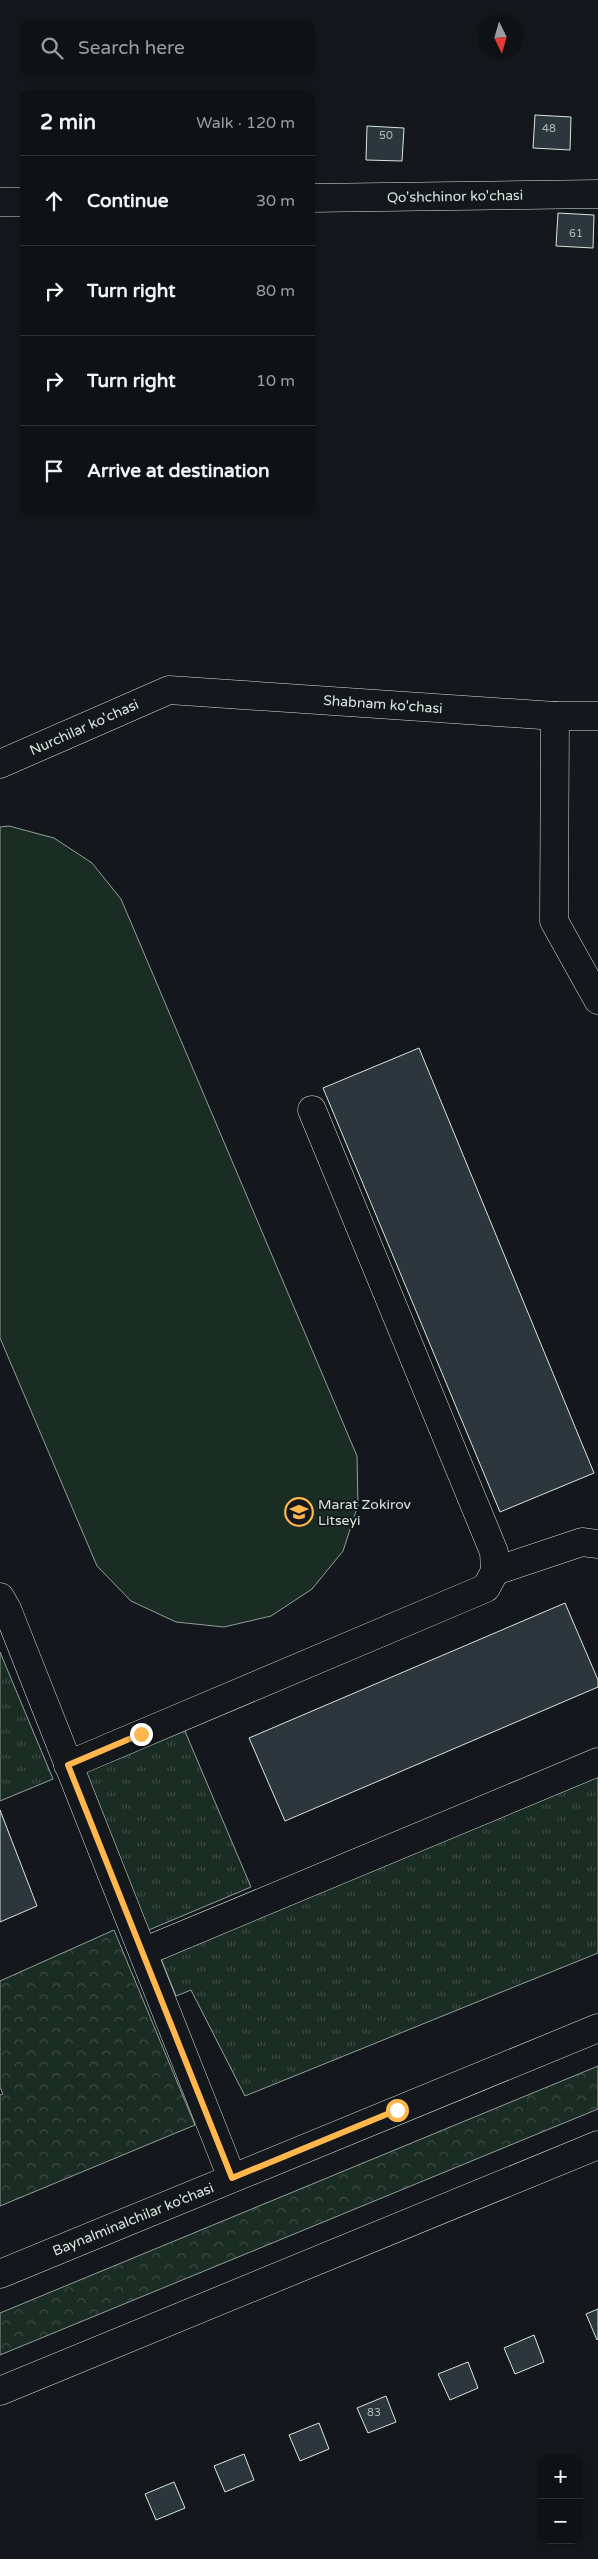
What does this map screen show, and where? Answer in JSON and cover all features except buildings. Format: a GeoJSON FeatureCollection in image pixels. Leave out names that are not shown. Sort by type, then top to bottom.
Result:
{"type":"FeatureCollection","features":[{"type":"Feature","properties":{"kind":"main road","name":"Qo'shchinor ko'chasi"},"geometry":{"type":"LineString","coordinates":[[315,198],[598,194]]}},
{"type":"Feature","properties":{"kind":"main road"},"geometry":{"type":"LineString","coordinates":[[0,202],[20,202]]}},
{"type":"Feature","properties":{"kind":"main road","name":"Shabnam ko'chasi"},"geometry":{"type":"LineString","coordinates":[[168,690],[555,716],[598,716]]}},
{"type":"Feature","properties":{"kind":"main road","name":"Nurchilar ko'chasi"},"geometry":{"type":"LineString","coordinates":[[0,764],[168,690]]}},
{"type":"Feature","properties":{"kind":"main road"},"geometry":{"type":"LineString","coordinates":[[555,716],[554,921],[598,1000]]}},
{"type":"Feature","properties":{"kind":"main road"},"geometry":{"type":"LineString","coordinates":[[68,1765],[486,1588],[495,1571],[494,1552],[312,1110]]}},
{"type":"Feature","properties":{"kind":"main road"},"geometry":{"type":"LineString","coordinates":[[495,1571],[582,1542],[598,1544]]}},
{"type":"Feature","properties":{"kind":"main road"},"geometry":{"type":"LineString","coordinates":[[0,1596],[7,1609],[232,2178]]}},
{"type":"Feature","properties":{"kind":"main road"},"geometry":{"type":"LineString","coordinates":[[143,1952],[598,1762]]}},
{"type":"Feature","properties":{"kind":"main road","name":"Baynalminalchilar ko’chasi"},"geometry":{"type":"LineString","coordinates":[[0,2274],[598,2028]]}},
{"type":"Feature","properties":{"kind":"main road"},"geometry":{"type":"LineString","coordinates":[[0,2391],[598,2145]]}},
{"type":"Feature","properties":{"kind":"green space"},"geometry":{"type":"Polygon","coordinates":[[[9,826],[54,838],[92,863],[121,899],[357,1456],[358,1505],[343,1551],[312,1589],[271,1616],[224,1627],[176,1622],[131,1601],[97,1566],[0,1338],[0,827],[9,826]]]}},
{"type":"Feature","properties":{"kind":"green space"},"geometry":{"type":"Polygon","coordinates":[[[0,1652],[53,1779],[0,1801],[0,1652]]]}},
{"type":"Feature","properties":{"kind":"green space"},"geometry":{"type":"Polygon","coordinates":[[[184,1729],[251,1887],[144,1932],[77,1775],[184,1729]]]}},
{"type":"Feature","properties":{"kind":"green space"},"geometry":{"type":"Polygon","coordinates":[[[598,1776],[598,1953],[245,2096],[191,1990],[176,1996],[160,1956],[598,1776]]]}},
{"type":"Feature","properties":{"kind":"green space"},"geometry":{"type":"Polygon","coordinates":[[[114,1930],[195,2125],[0,2206],[0,2095],[3,2094],[0,2087],[0,1981],[114,1930]]]}},
{"type":"Feature","properties":{"kind":"green space"},"geometry":{"type":"Polygon","coordinates":[[[598,2066],[598,2109],[0,2355],[0,2313],[598,2066]]]}},
{"type":"Feature","properties":{"kind":"place","name":"Marat Zokirov Litseyi"},"geometry":{"type":"Point","coordinates":[299,1512]}},
{"type":"Feature","properties":{"kind":"route"},"geometry":{"type":"LineString","coordinates":[[141,1734],[68,1765],[232,2178],[397,2110]]}}]}
